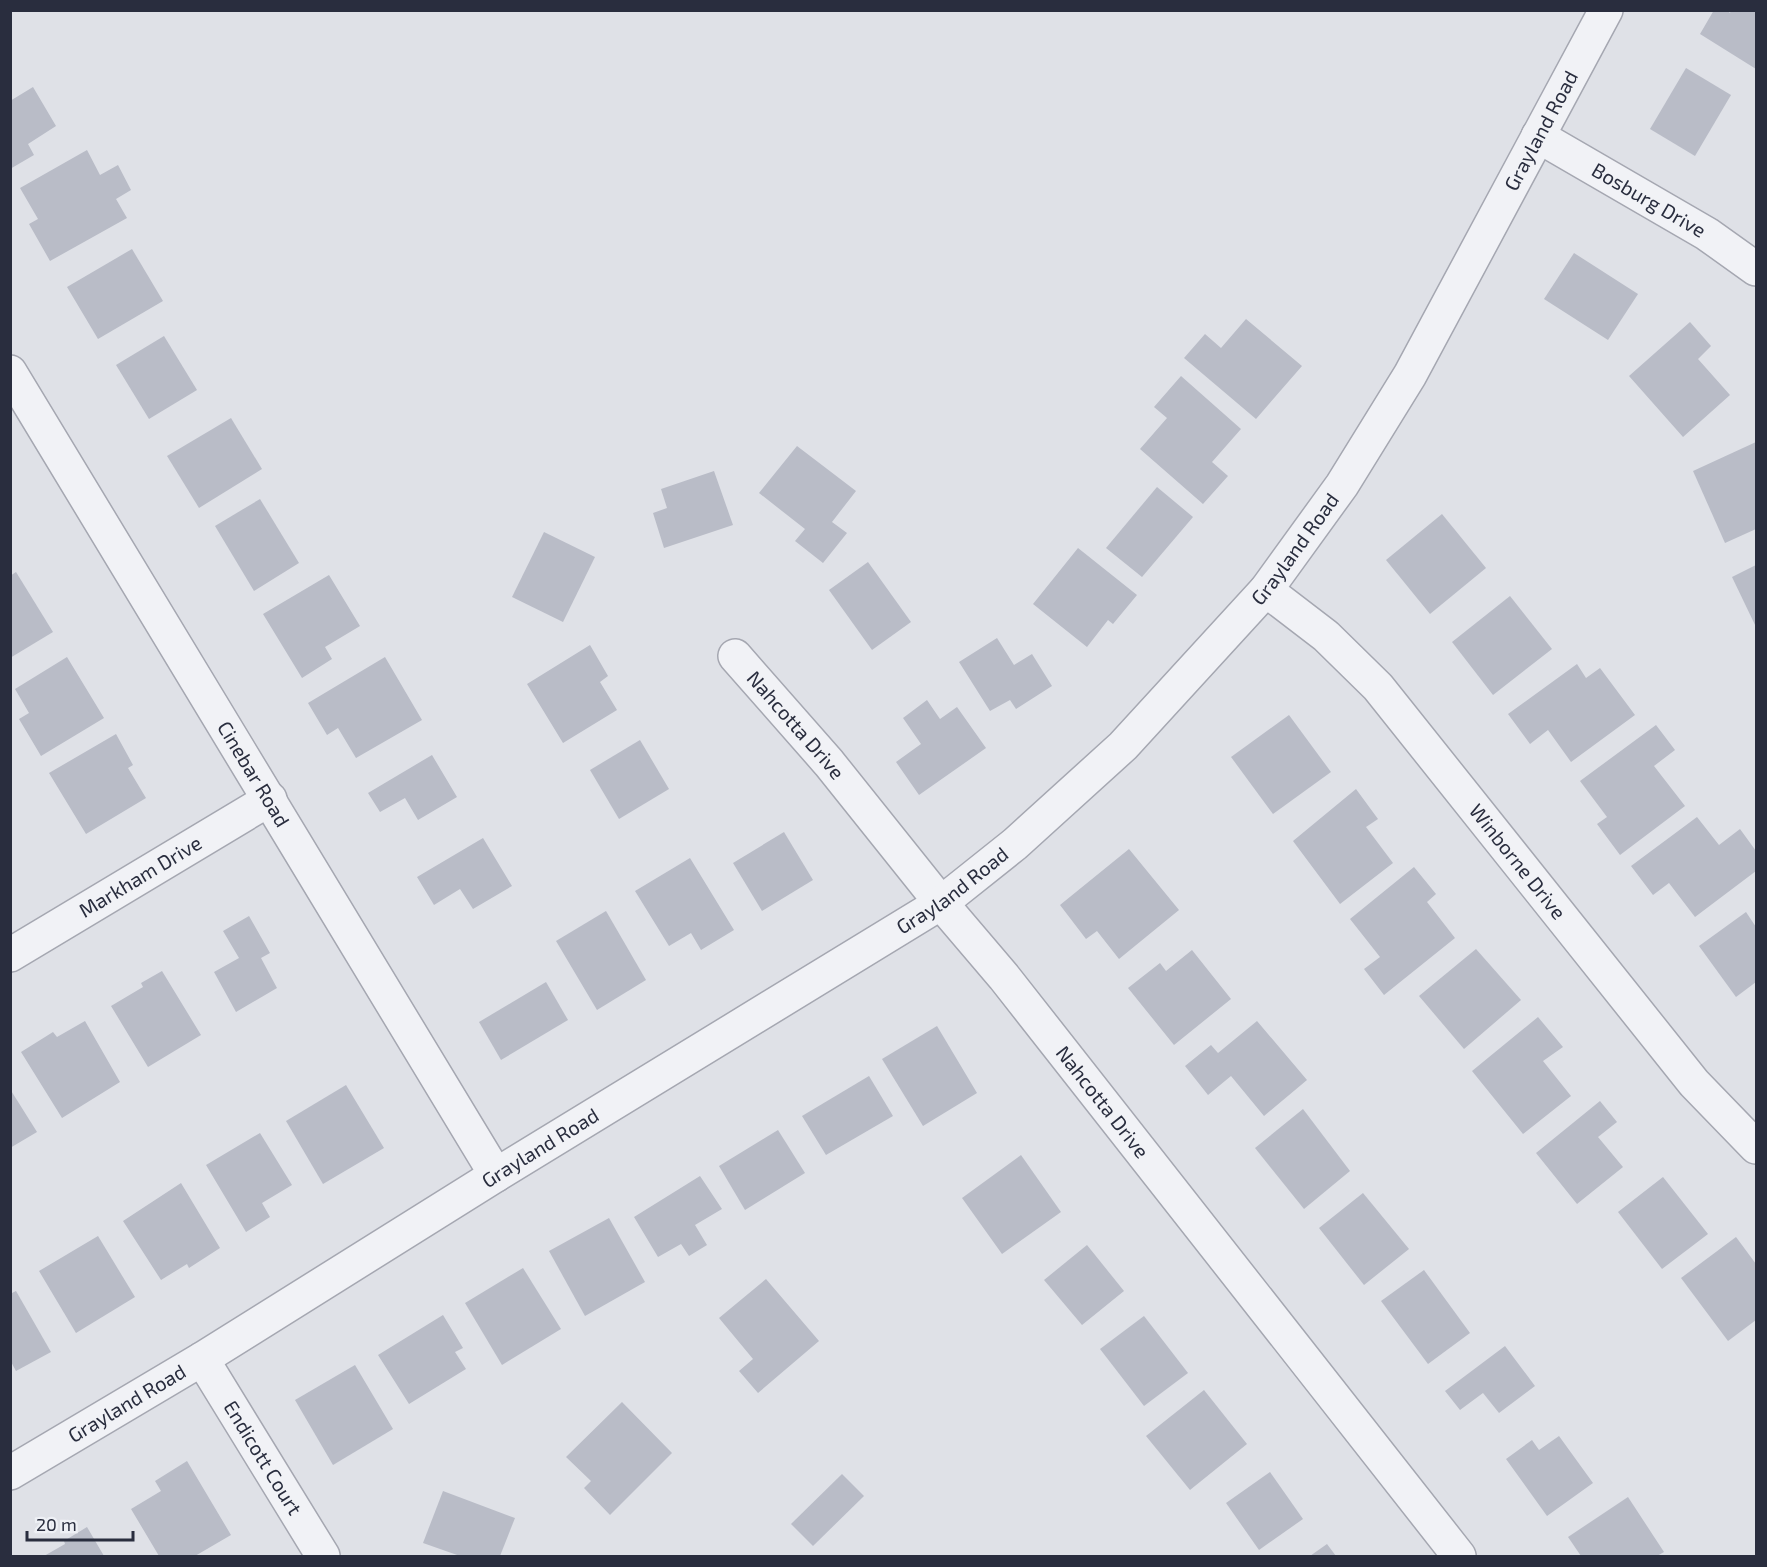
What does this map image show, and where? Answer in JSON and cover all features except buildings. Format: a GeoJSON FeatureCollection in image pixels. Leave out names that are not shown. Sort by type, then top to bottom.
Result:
{"type":"FeatureCollection","features":[{"type":"Feature","properties":{"kind":"street","name":"Grayland Road"},"geometry":{"type":"LineString","coordinates":[[10,1473],[202,1359],[496,1175],[941,903],[1015,844],[1123,746],[1266,590],[1342,485],[1410,375],[1606,10]]}},
{"type":"Feature","properties":{"kind":"street","name":"Bosburg Drive"},"geometry":{"type":"LineString","coordinates":[[1538,136],[1707,234],[1756,269]]}},
{"type":"Feature","properties":{"kind":"street","name":"Cinebar Road"},"geometry":{"type":"LineString","coordinates":[[10,372],[496,1175]]}},
{"type":"Feature","properties":{"kind":"street","name":"Winborne Drive"},"geometry":{"type":"LineString","coordinates":[[1266,590],[1326,636],[1378,687],[1694,1083],[1756,1147]]}},
{"type":"Feature","properties":{"kind":"street","name":"Nahcotta Drive"},"geometry":{"type":"LineString","coordinates":[[735,656],[829,763],[941,903],[1004,976],[1459,1557]]}},
{"type":"Feature","properties":{"kind":"street","name":"Markham Drive"},"geometry":{"type":"LineString","coordinates":[[10,955],[270,799]]}},
{"type":"Feature","properties":{"kind":"street","name":"Endicott Court"},"geometry":{"type":"LineString","coordinates":[[202,1359],[323,1557]]}}]}
